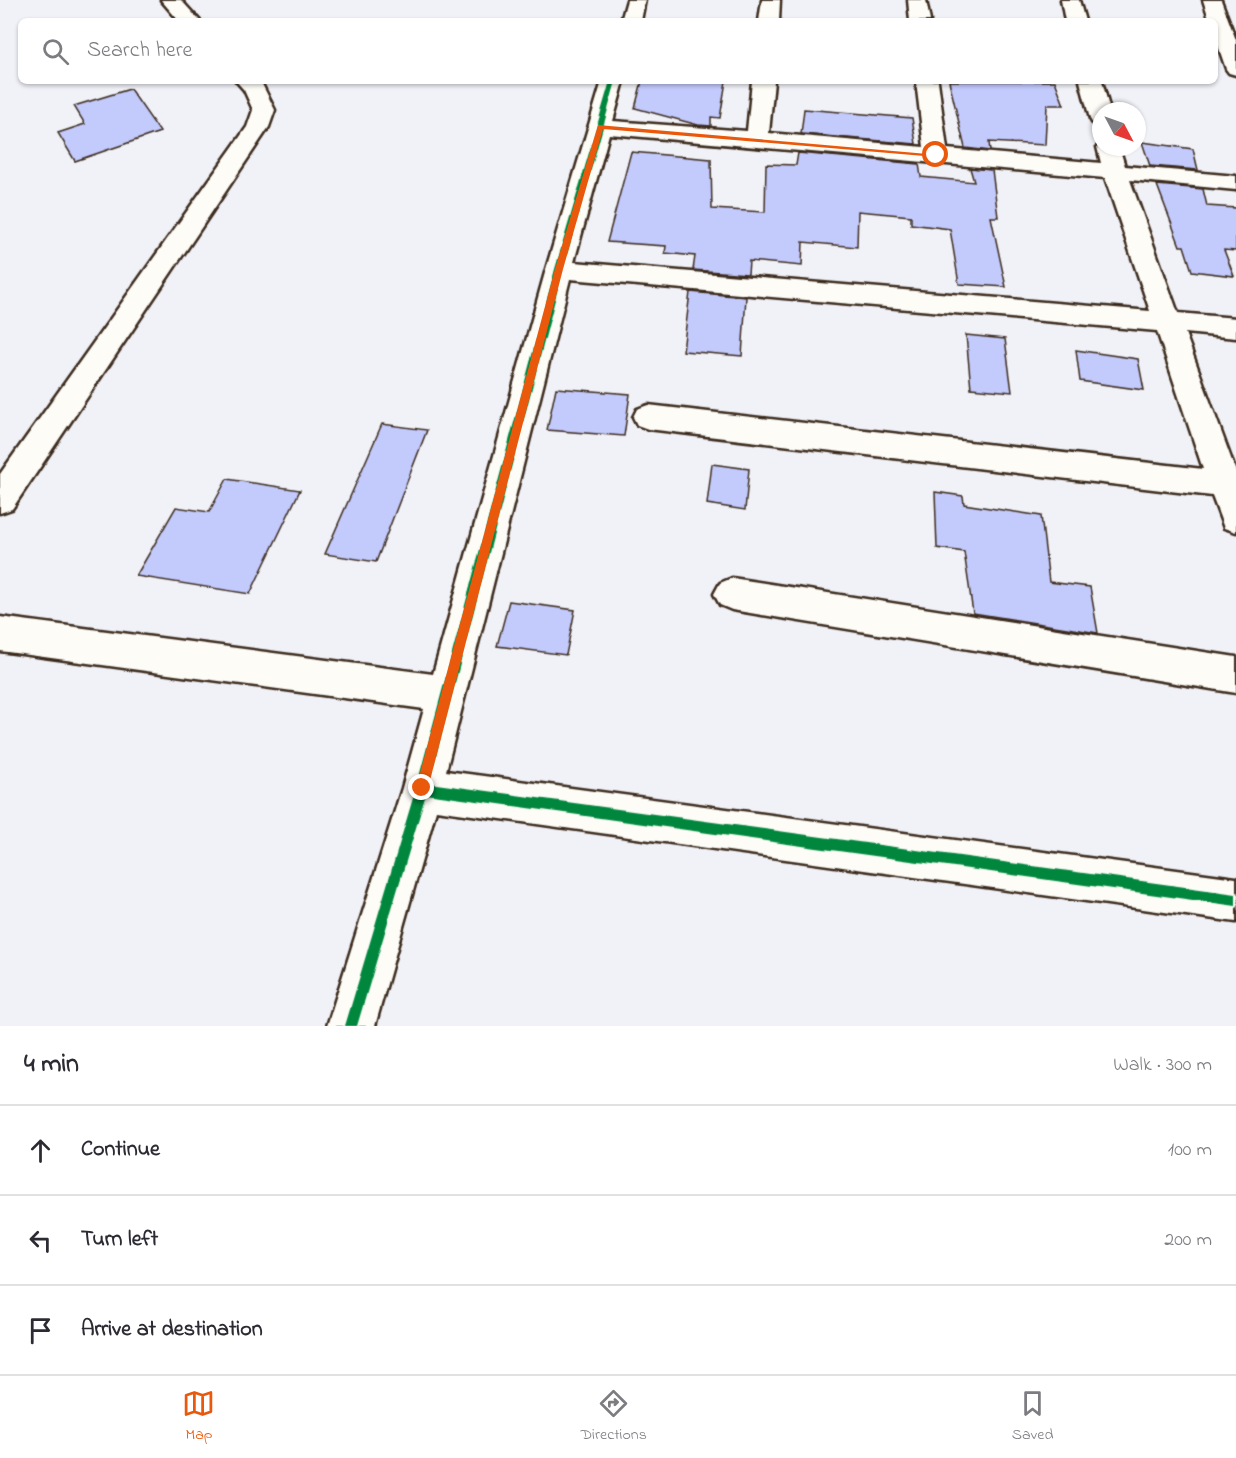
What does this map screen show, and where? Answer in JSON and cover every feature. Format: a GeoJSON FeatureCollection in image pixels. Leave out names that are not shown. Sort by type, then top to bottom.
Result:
{"type":"FeatureCollection","features":[{"type":"Feature","properties":{"kind":"street"},"geometry":{"type":"LineString","coordinates":[[170,0],[187,18]]}},
{"type":"Feature","properties":{"kind":"street"},"geometry":{"type":"LineString","coordinates":[[631,18],[636,0]]}},
{"type":"Feature","properties":{"kind":"street"},"geometry":{"type":"LineString","coordinates":[[769,18],[771,0]]}},
{"type":"Feature","properties":{"kind":"street"},"geometry":{"type":"LineString","coordinates":[[917,0],[920,18]]}},
{"type":"Feature","properties":{"kind":"street"},"geometry":{"type":"LineString","coordinates":[[1070,0],[1074,18]]}},
{"type":"Feature","properties":{"kind":"street"},"geometry":{"type":"LineString","coordinates":[[1212,0],[1236,69]]}},
{"type":"Feature","properties":{"kind":"street"},"geometry":{"type":"LineString","coordinates":[[0,500],[258,127],[264,110],[250,84]]}},
{"type":"Feature","properties":{"kind":"street"},"geometry":{"type":"LineString","coordinates":[[351,1026],[422,788],[559,269],[613,84]]}},
{"type":"Feature","properties":{"kind":"street"},"geometry":{"type":"LineString","coordinates":[[757,139],[763,84]]}},
{"type":"Feature","properties":{"kind":"street"},"geometry":{"type":"LineString","coordinates":[[927,84],[936,155]]}},
{"type":"Feature","properties":{"kind":"street"},"geometry":{"type":"LineString","coordinates":[[1092,84],[1097,102]]}},
{"type":"Feature","properties":{"kind":"street"},"geometry":{"type":"LineString","coordinates":[[600,127],[936,155],[1111,159],[1236,183]]}},
{"type":"Feature","properties":{"kind":"street"},"geometry":{"type":"LineString","coordinates":[[1111,159],[1167,321],[1229,485],[1236,518]]}},
{"type":"Feature","properties":{"kind":"street"},"geometry":{"type":"LineString","coordinates":[[559,269],[1236,328]]}},
{"type":"Feature","properties":{"kind":"street"},"geometry":{"type":"LineString","coordinates":[[648,417],[1229,485]]}},
{"type":"Feature","properties":{"kind":"street"},"geometry":{"type":"LineString","coordinates":[[732,594],[1236,675]]}},
{"type":"Feature","properties":{"kind":"street"},"geometry":{"type":"LineString","coordinates":[[0,634],[447,694]]}},
{"type":"Feature","properties":{"kind":"street"},"geometry":{"type":"LineString","coordinates":[[422,788],[1236,900]]}},
{"type":"Feature","properties":{"kind":"building"},"geometry":{"type":"Polygon","coordinates":[[[641,84],[726,84],[720,118],[711,117],[711,126],[698,125],[635,108],[641,84]]]}},
{"type":"Feature","properties":{"kind":"building"},"geometry":{"type":"Polygon","coordinates":[[[950,84],[1056,84],[1064,105],[1047,105],[1045,145],[989,142],[990,151],[965,148],[950,84]]]}},
{"type":"Feature","properties":{"kind":"building"},"geometry":{"type":"Polygon","coordinates":[[[130,89],[160,132],[75,161],[58,133],[85,124],[74,106],[130,89]]]}},
{"type":"Feature","properties":{"kind":"building"},"geometry":{"type":"Polygon","coordinates":[[[804,109],[912,118],[916,144],[801,134],[804,109]]]}},
{"type":"Feature","properties":{"kind":"building"},"geometry":{"type":"Polygon","coordinates":[[[1146,143],[1193,149],[1198,170],[1150,166],[1146,154],[1146,143]]]}},
{"type":"Feature","properties":{"kind":"building"},"geometry":{"type":"Polygon","coordinates":[[[631,152],[711,159],[712,209],[765,212],[766,164],[796,165],[798,153],[919,164],[921,177],[974,182],[970,168],[992,170],[998,217],[991,217],[1006,287],[959,284],[950,229],[911,224],[911,216],[858,211],[857,247],[803,242],[802,266],[749,261],[748,274],[693,270],[695,256],[665,253],[666,246],[607,242],[631,152]]]}},
{"type":"Feature","properties":{"kind":"building"},"geometry":{"type":"Polygon","coordinates":[[[1157,185],[1203,189],[1207,206],[1236,208],[1236,251],[1224,250],[1234,276],[1192,271],[1184,246],[1180,246],[1157,185]]]}},
{"type":"Feature","properties":{"kind":"building"},"geometry":{"type":"Polygon","coordinates":[[[690,292],[746,297],[742,356],[683,351],[690,292]]]}},
{"type":"Feature","properties":{"kind":"building"},"geometry":{"type":"Polygon","coordinates":[[[966,335],[1005,339],[1012,392],[971,388],[966,335]]]}},
{"type":"Feature","properties":{"kind":"building"},"geometry":{"type":"Polygon","coordinates":[[[1076,350],[1138,359],[1144,390],[1080,381],[1076,350]]]}},
{"type":"Feature","properties":{"kind":"building"},"geometry":{"type":"Polygon","coordinates":[[[556,388],[630,394],[624,436],[547,430],[556,388]]]}},
{"type":"Feature","properties":{"kind":"building"},"geometry":{"type":"Polygon","coordinates":[[[382,424],[427,430],[376,562],[325,554],[382,424]]]}},
{"type":"Feature","properties":{"kind":"building"},"geometry":{"type":"Polygon","coordinates":[[[712,464],[749,469],[745,510],[707,504],[712,464]]]}},
{"type":"Feature","properties":{"kind":"building"},"geometry":{"type":"Polygon","coordinates":[[[227,479],[300,490],[250,594],[136,576],[176,507],[209,512],[227,479]]]}},
{"type":"Feature","properties":{"kind":"building"},"geometry":{"type":"Polygon","coordinates":[[[935,492],[963,496],[964,504],[1041,516],[1049,582],[1090,587],[1098,633],[973,613],[964,552],[937,548],[935,492]]]}},
{"type":"Feature","properties":{"kind":"building"},"geometry":{"type":"Polygon","coordinates":[[[509,601],[575,610],[566,655],[497,646],[509,601]]]}},
{"type":"Feature","properties":{"kind":"cycle path"},"geometry":{"type":"LineString","coordinates":[[351,1026],[422,788],[559,269],[612,84]]}},
{"type":"Feature","properties":{"kind":"cycle path"},"geometry":{"type":"LineString","coordinates":[[422,788],[1236,900]]}},
{"type":"Feature","properties":{"kind":"route"},"geometry":{"type":"LineString","coordinates":[[422,788],[559,269],[600,127],[936,155]]}}]}
